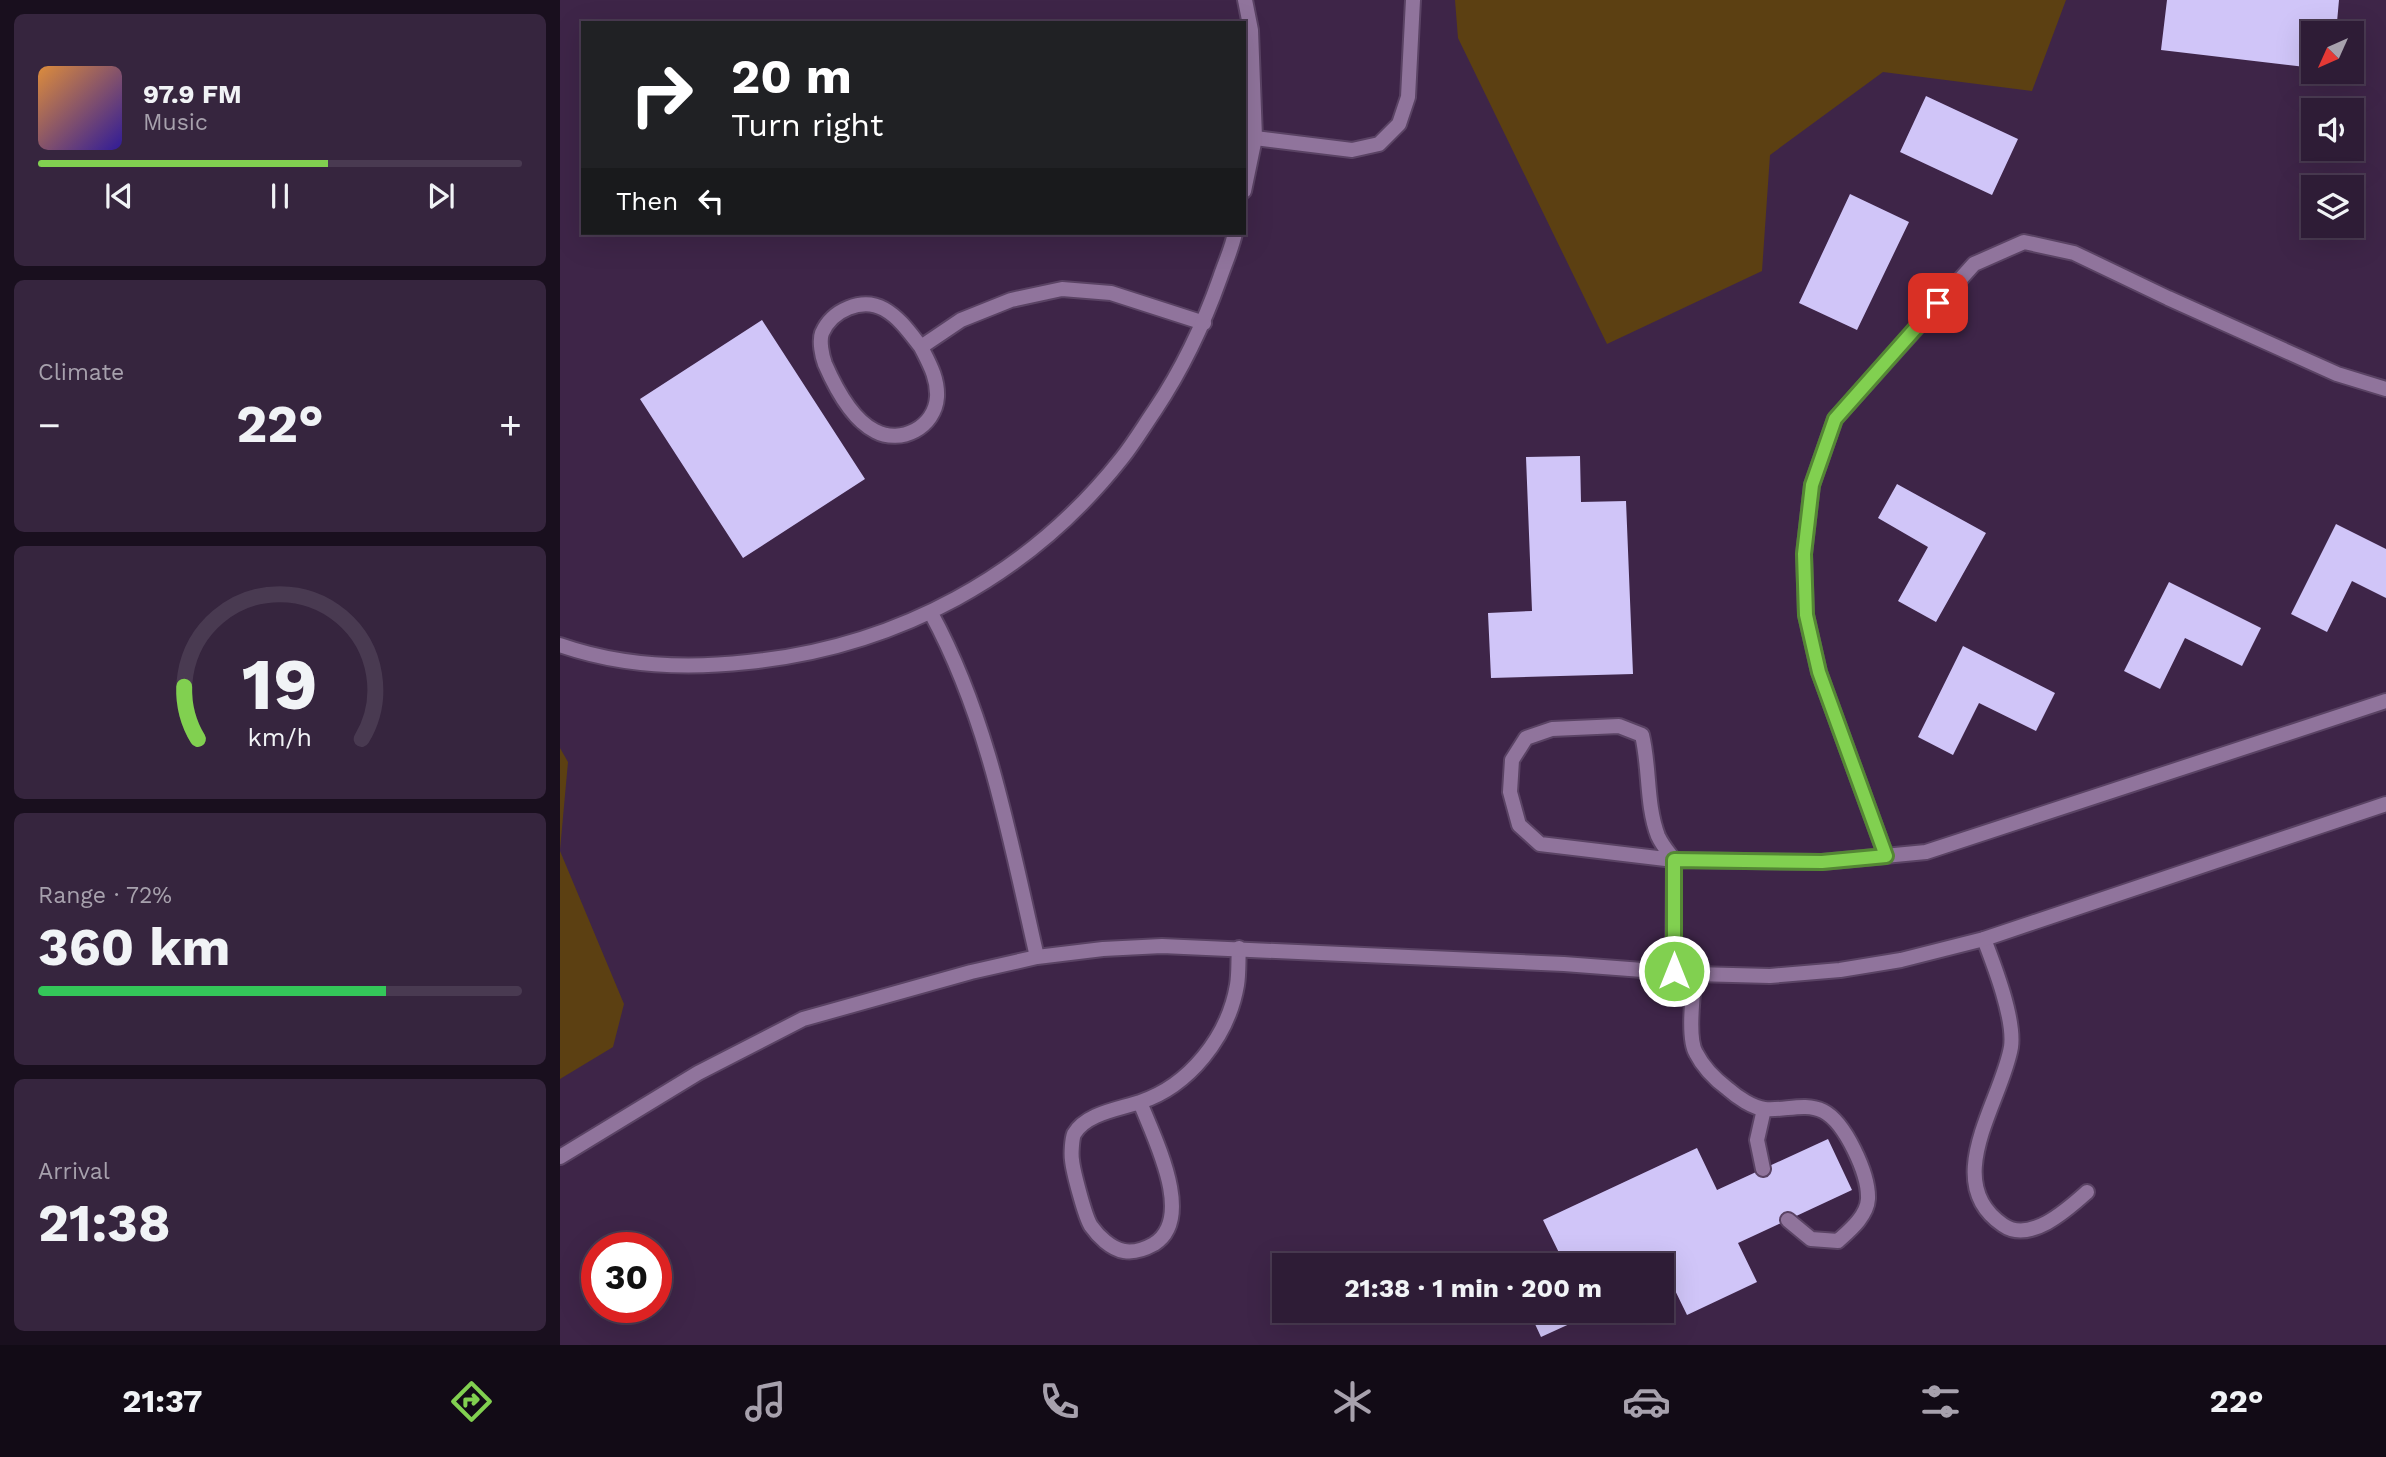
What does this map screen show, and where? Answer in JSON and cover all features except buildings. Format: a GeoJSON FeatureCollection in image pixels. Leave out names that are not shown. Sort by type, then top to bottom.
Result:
{"type":"FeatureCollection","features":[{"type":"Feature","properties":{"kind":"street"},"geometry":{"type":"LineString","coordinates":[[1245,0],[1251,30],[1255,138],[1246,181]]}},
{"type":"Feature","properties":{"kind":"street"},"geometry":{"type":"LineString","coordinates":[[1255,138],[1352,150],[1379,144],[1399,124],[1408,97],[1413,0]]}},
{"type":"Feature","properties":{"kind":"street"},"geometry":{"type":"LineString","coordinates":[[560,645],[638,664],[715,666],[792,658],[870,637],[931,613],[981,584],[1031,549],[1070,515],[1122,458],[1179,374],[1204,323],[1234,235]]}},
{"type":"Feature","properties":{"kind":"street"},"geometry":{"type":"LineString","coordinates":[[1886,856],[1819,672],[1806,615],[1804,554],[1812,485],[1835,419],[1974,264],[2024,242],[2074,253],[2337,374],[2386,390]]}},
{"type":"Feature","properties":{"kind":"street"},"geometry":{"type":"LineString","coordinates":[[921,347],[973,315],[1011,300],[1062,289],[1111,293],[1204,323]]}},
{"type":"Feature","properties":{"kind":"street"},"geometry":{"type":"LineString","coordinates":[[860,303],[883,308],[903,324],[921,347],[935,374],[937,398],[930,418],[915,432],[898,438],[875,432],[856,417],[831,378],[822,357],[821,334],[835,315],[860,303]]}},
{"type":"Feature","properties":{"kind":"street"},"geometry":{"type":"LineString","coordinates":[[931,613],[958,666],[998,785],[1037,957]]}},
{"type":"Feature","properties":{"kind":"street"},"geometry":{"type":"LineString","coordinates":[[1674,971],[1674,860],[1658,837],[1650,801],[1647,757],[1642,736],[1619,726],[1552,729],[1526,738],[1512,760],[1510,792],[1519,825],[1539,844],[1674,860],[1822,862],[1926,852],[2386,701]]}},
{"type":"Feature","properties":{"kind":"street"},"geometry":{"type":"LineString","coordinates":[[560,1157],[698,1073],[803,1019],[971,972],[1037,957],[1103,949],[1162,946],[1552,963],[1695,974],[1770,976],[1840,970],[1901,960],[1984,939],[2386,804]]}},
{"type":"Feature","properties":{"kind":"street"},"geometry":{"type":"LineString","coordinates":[[1984,939],[2006,1006],[2011,1046],[1976,1148],[1976,1184],[1985,1208],[2005,1227],[2026,1230],[2058,1217],[2087,1192]]}},
{"type":"Feature","properties":{"kind":"street"},"geometry":{"type":"LineString","coordinates":[[1140,1102],[1170,1181],[1172,1213],[1163,1238],[1143,1250],[1123,1251],[1105,1242],[1090,1224],[1071,1159],[1074,1134],[1089,1119],[1140,1102],[1158,1096],[1181,1081],[1203,1058],[1224,1026],[1237,986],[1239,948]]}},
{"type":"Feature","properties":{"kind":"street"},"geometry":{"type":"LineString","coordinates":[[1695,974],[1691,1013],[1694,1052],[1716,1080],[1737,1097],[1764,1109],[1790,1106],[1822,1110],[1842,1125],[1863,1174],[1868,1200],[1857,1223],[1838,1241],[1811,1239],[1788,1220]]}},
{"type":"Feature","properties":{"kind":"street"},"geometry":{"type":"LineString","coordinates":[[1763,1169],[1757,1140],[1764,1109]]}},
{"type":"Feature","properties":{"kind":"shaded area"},"geometry":{"type":"Polygon","coordinates":[[[1455,0],[2066,0],[2032,91],[1883,72],[1770,155],[1762,271],[1607,344],[1458,38],[1455,0]]]}},
{"type":"Feature","properties":{"kind":"shaded area"},"geometry":{"type":"Polygon","coordinates":[[[560,748],[568,762],[560,850],[560,748]]]}},
{"type":"Feature","properties":{"kind":"shaded area"},"geometry":{"type":"Polygon","coordinates":[[[560,851],[624,1004],[613,1047],[560,1079],[560,851]]]}},
{"type":"Feature","properties":{"kind":"route"},"geometry":{"type":"LineString","coordinates":[[1674,971],[1674,860],[1822,862],[1886,856],[1819,672],[1806,615],[1804,554],[1812,485],[1835,419],[1938,303]]}}]}
